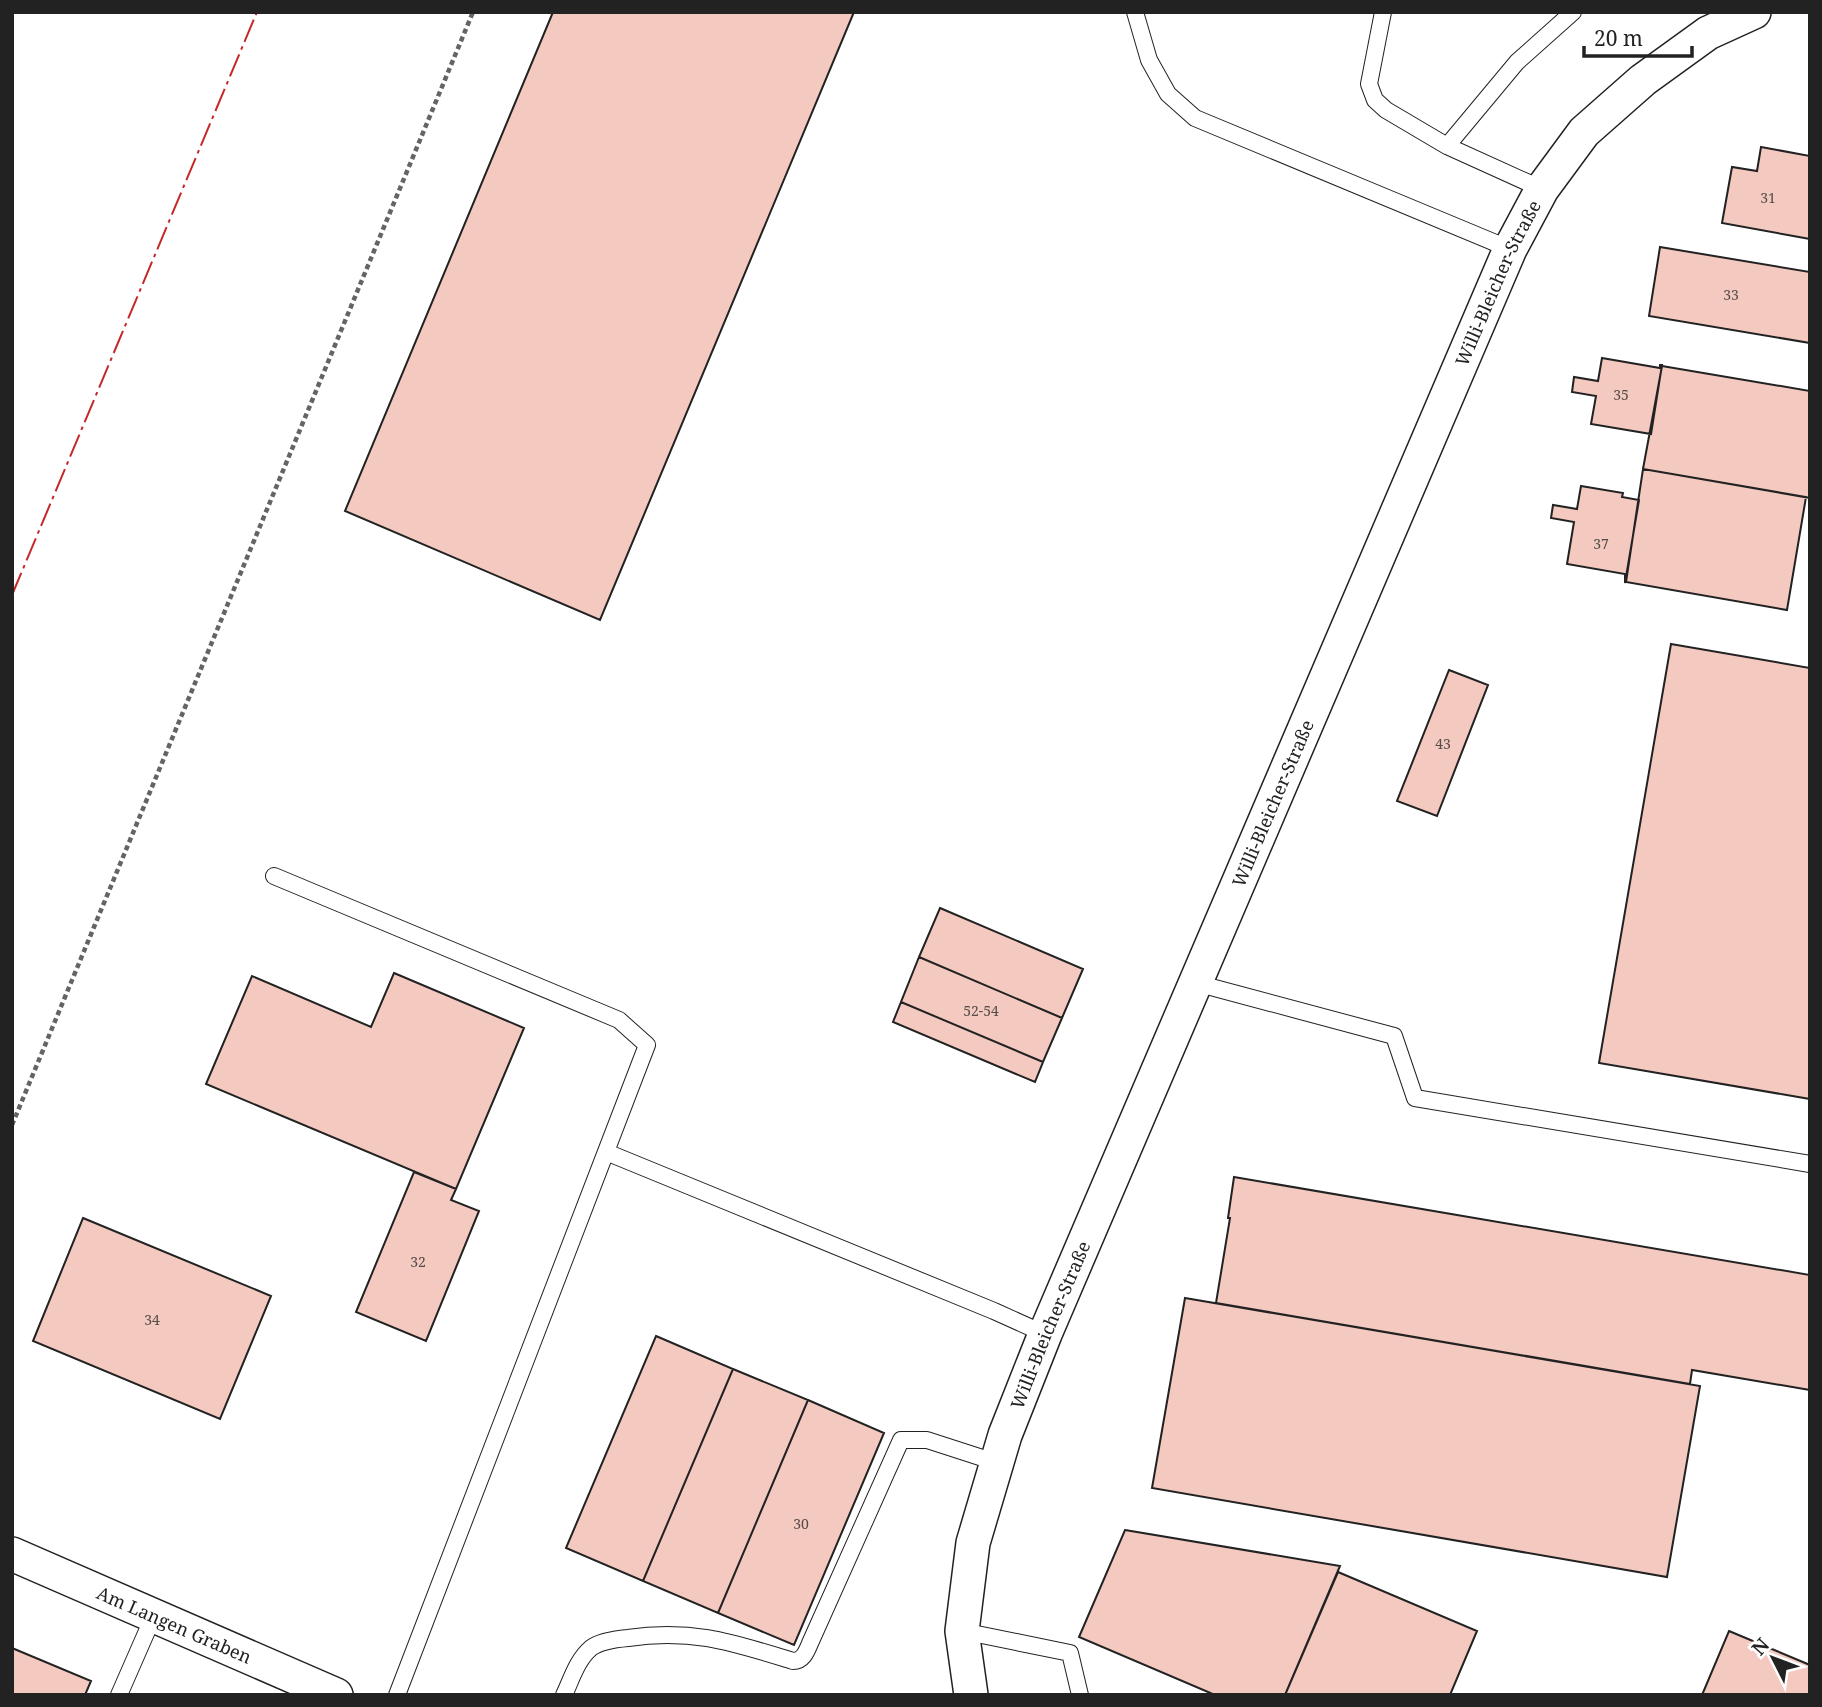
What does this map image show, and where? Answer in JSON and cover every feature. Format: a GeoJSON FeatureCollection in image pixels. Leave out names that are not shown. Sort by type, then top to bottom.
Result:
{"type":"FeatureCollection","features":[{"type":"Feature","properties":{"kind":"street","name":"Willi-Bleicher-Straße"},"geometry":{"type":"LineString","coordinates":[[971,1695],[962,1631],[973,1543],[995,1462],[1045,1334],[1510,249],[1542,189],[1584,132],[1643,79],[1708,33],[1754,12]]}},
{"type":"Feature","properties":{"kind":"street","name":"Am Langen Graben"},"geometry":{"type":"LineString","coordinates":[[12,1554],[335,1695]]}},
{"type":"Feature","properties":{"kind":"lane"},"geometry":{"type":"LineString","coordinates":[[1135,12],[1149,60],[1168,94],[1195,118],[1510,249]]}},
{"type":"Feature","properties":{"kind":"lane"},"geometry":{"type":"LineString","coordinates":[[1383,12],[1369,83],[1375,100],[1386,110],[1447,146],[1542,189]]}},
{"type":"Feature","properties":{"kind":"lane"},"geometry":{"type":"LineString","coordinates":[[1447,146],[1517,62],[1573,12]]}},
{"type":"Feature","properties":{"kind":"lane"},"geometry":{"type":"LineString","coordinates":[[274,876],[619,1020],[647,1045],[397,1695]]}},
{"type":"Feature","properties":{"kind":"lane"},"geometry":{"type":"LineString","coordinates":[[1196,983],[1394,1036],[1415,1098],[1810,1164]]}},
{"type":"Feature","properties":{"kind":"lane"},"geometry":{"type":"LineString","coordinates":[[606,1152],[1045,1334]]}},
{"type":"Feature","properties":{"kind":"lane"},"geometry":{"type":"LineString","coordinates":[[564,1695],[578,1662],[593,1646],[612,1640],[674,1633],[725,1640],[799,1661],[811,1641],[901,1440],[927,1440],[995,1462]]}},
{"type":"Feature","properties":{"kind":"lane"},"geometry":{"type":"LineString","coordinates":[[119,1695],[154,1615]]}},
{"type":"Feature","properties":{"kind":"lane"},"geometry":{"type":"LineString","coordinates":[[962,1631],[1070,1653],[1080,1695]]}},
{"type":"Feature","properties":{"kind":"path"},"geometry":{"type":"LineString","coordinates":[[12,1125],[473,12]]}},
{"type":"Feature","properties":{"kind":"building"},"geometry":{"type":"Polygon","coordinates":[[[553,12],[854,12],[600,620],[345,511],[553,12]]]}},
{"type":"Feature","properties":{"kind":"building"},"geometry":{"type":"Polygon","coordinates":[[[1761,147],[1810,156],[1810,239],[1722,223],[1732,167],[1757,171],[1761,147]]]}},
{"type":"Feature","properties":{"kind":"building"},"geometry":{"type":"Polygon","coordinates":[[[1660,247],[1810,272],[1810,343],[1649,316],[1660,247]]]}},
{"type":"Feature","properties":{"kind":"building"},"geometry":{"type":"Polygon","coordinates":[[[1602,358],[1660,368],[1662,365],[1651,434],[1591,424],[1596,396],[1572,392],[1574,377],[1598,381],[1602,358]]]}},
{"type":"Feature","properties":{"kind":"building"},"geometry":{"type":"Polygon","coordinates":[[[1662,366],[1810,391],[1810,498],[1643,469],[1662,366]]]}},
{"type":"Feature","properties":{"kind":"building"},"geometry":{"type":"Polygon","coordinates":[[[1643,469],[1806,497],[1787,610],[1626,582],[1643,469]]]}},
{"type":"Feature","properties":{"kind":"building"},"geometry":{"type":"Polygon","coordinates":[[[1581,486],[1623,493],[1622,497],[1639,500],[1625,583],[1625,574],[1567,564],[1574,522],[1551,518],[1553,505],[1577,509],[1581,486]]]}},
{"type":"Feature","properties":{"kind":"building"},"geometry":{"type":"Polygon","coordinates":[[[1671,644],[1810,668],[1810,1099],[1599,1063],[1671,644]]]}},
{"type":"Feature","properties":{"kind":"building"},"geometry":{"type":"Polygon","coordinates":[[[1449,670],[1488,685],[1437,816],[1397,801],[1449,670]]]}},
{"type":"Feature","properties":{"kind":"building"},"geometry":{"type":"Polygon","coordinates":[[[940,908],[1083,969],[1062,1018],[919,957],[940,908]]]}},
{"type":"Feature","properties":{"kind":"building"},"geometry":{"type":"Polygon","coordinates":[[[919,957],[1062,1018],[1043,1062],[901,1002],[919,957]]]}},
{"type":"Feature","properties":{"kind":"building"},"geometry":{"type":"Polygon","coordinates":[[[394,973],[524,1028],[456,1189],[206,1084],[252,976],[371,1027],[394,973]]]}},
{"type":"Feature","properties":{"kind":"building"},"geometry":{"type":"Polygon","coordinates":[[[901,1002],[1043,1062],[1035,1082],[893,1022],[901,1002]]]}},
{"type":"Feature","properties":{"kind":"building"},"geometry":{"type":"Polygon","coordinates":[[[414,1172],[456,1189],[451,1200],[479,1211],[426,1341],[356,1312],[414,1172]]]}},
{"type":"Feature","properties":{"kind":"building"},"geometry":{"type":"Polygon","coordinates":[[[1234,1177],[1810,1275],[1810,1390],[1692,1370],[1690,1384],[1216,1303],[1234,1177]]]}},
{"type":"Feature","properties":{"kind":"building"},"geometry":{"type":"Polygon","coordinates":[[[83,1218],[271,1296],[220,1419],[33,1341],[83,1218]]]}},
{"type":"Feature","properties":{"kind":"building"},"geometry":{"type":"Polygon","coordinates":[[[1185,1298],[1700,1386],[1667,1577],[1152,1488],[1185,1298]]]}},
{"type":"Feature","properties":{"kind":"building"},"geometry":{"type":"Polygon","coordinates":[[[656,1336],[733,1369],[643,1581],[566,1548],[656,1336]]]}},
{"type":"Feature","properties":{"kind":"building"},"geometry":{"type":"Polygon","coordinates":[[[733,1369],[808,1400],[718,1613],[643,1581],[733,1369]]]}},
{"type":"Feature","properties":{"kind":"building"},"geometry":{"type":"Polygon","coordinates":[[[808,1400],[884,1433],[794,1645],[718,1613],[808,1400]]]}},
{"type":"Feature","properties":{"kind":"building"},"geometry":{"type":"Polygon","coordinates":[[[1125,1530],[1340,1566],[1285,1695],[1215,1695],[1079,1637],[1125,1530]]]}},
{"type":"Feature","properties":{"kind":"building"},"geometry":{"type":"Polygon","coordinates":[[[1338,1572],[1477,1631],[1450,1695],[1285,1695],[1338,1572]]]}},
{"type":"Feature","properties":{"kind":"building"},"geometry":{"type":"Polygon","coordinates":[[[1729,1631],[1810,1665],[1810,1695],[1702,1695],[1729,1631]]]}},
{"type":"Feature","properties":{"kind":"building"},"geometry":{"type":"Polygon","coordinates":[[[12,1648],[91,1681],[85,1695],[12,1695],[12,1648]]]}},
{"type":"Feature","properties":{"kind":"power"},"geometry":{"type":"LineString","coordinates":[[12,595],[257,12]]}}]}
